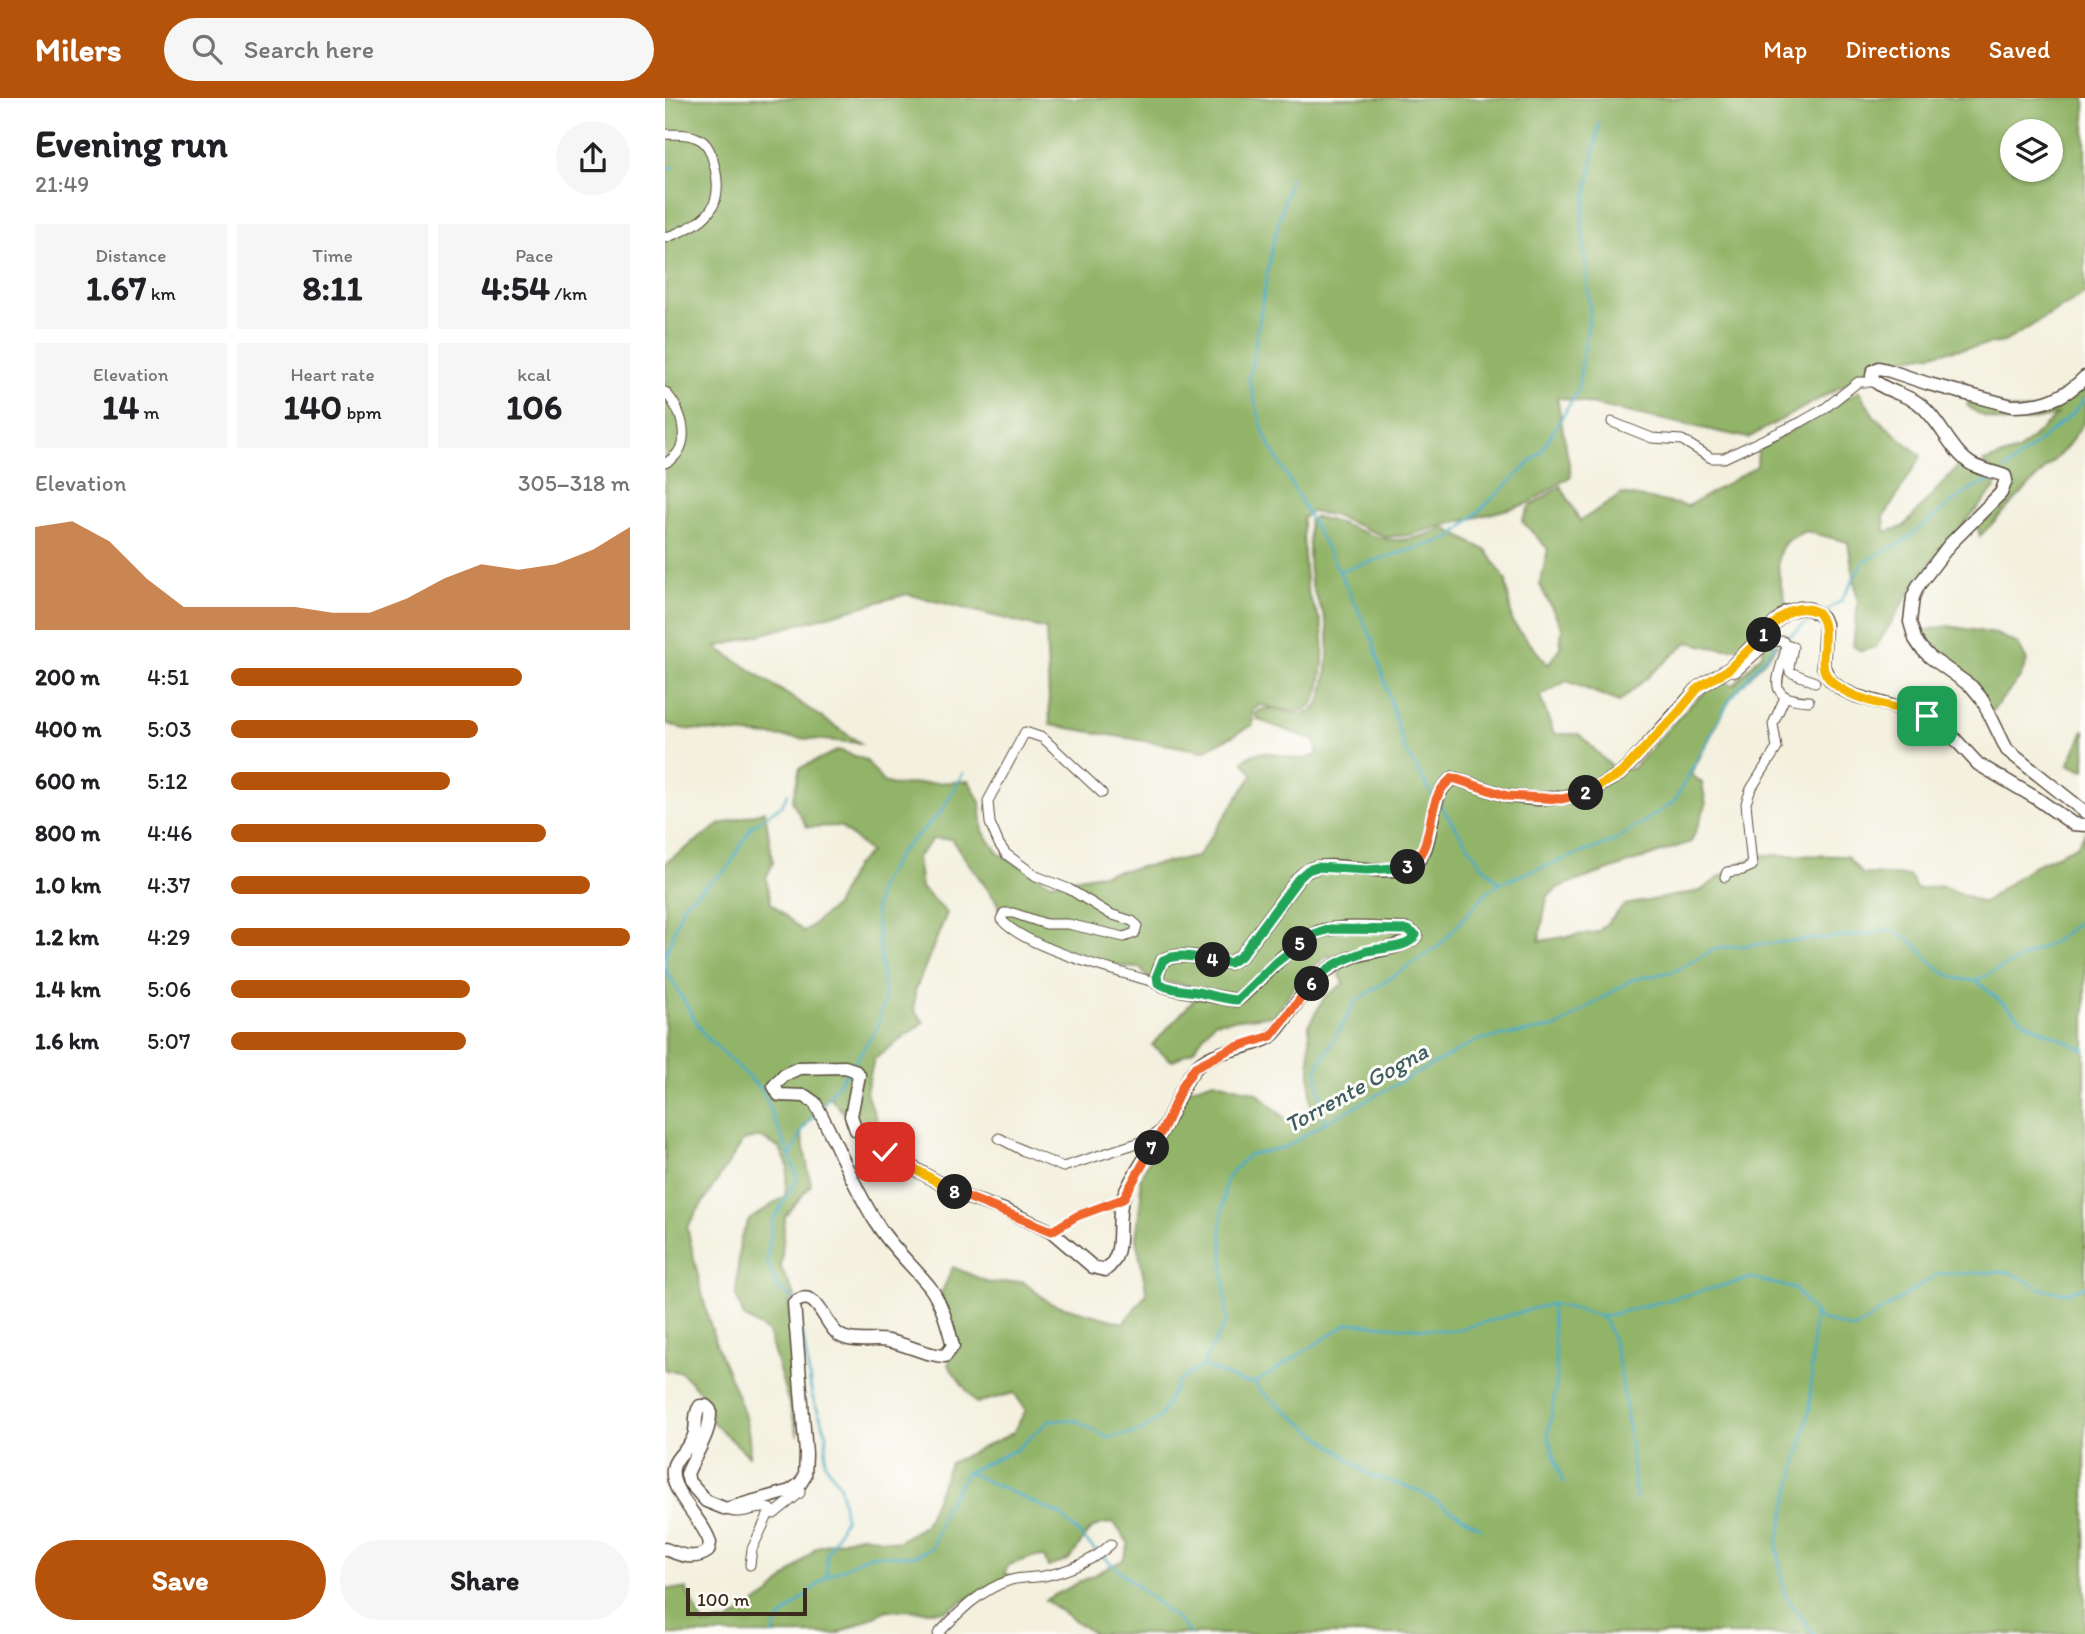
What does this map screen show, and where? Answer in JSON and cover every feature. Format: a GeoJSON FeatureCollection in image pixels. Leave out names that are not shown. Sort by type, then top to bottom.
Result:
{"type":"FeatureCollection","features":[{"type":"Feature","properties":{"kind":"street"},"geometry":{"type":"LineString","coordinates":[[665,134],[689,135],[703,141],[713,158],[718,192],[716,204],[707,214],[665,238]]}},
{"type":"Feature","properties":{"kind":"street"},"geometry":{"type":"LineString","coordinates":[[1873,382],[1873,371],[1887,370],[2012,406],[2026,406],[2062,396],[2085,377]]}},
{"type":"Feature","properties":{"kind":"street"},"geometry":{"type":"LineString","coordinates":[[1612,422],[1652,438],[1682,440],[1711,458],[1724,458],[1824,409],[1858,382],[1873,382],[1916,402],[1929,412],[1972,465],[2005,476],[2006,480],[2001,493],[1950,544],[1918,586],[1910,610],[1915,639],[1930,657],[1977,692],[2007,750],[2085,813]]}},
{"type":"Feature","properties":{"kind":"street"},"geometry":{"type":"LineString","coordinates":[[665,392],[676,405],[683,425],[680,448],[675,457],[665,463]]}},
{"type":"Feature","properties":{"kind":"street"},"geometry":{"type":"LineString","coordinates":[[1158,983],[1157,975],[1163,960],[1172,956],[1230,963],[1241,956],[1298,879],[1308,870],[1317,867],[1367,870],[1408,867],[1419,860],[1425,849],[1436,799],[1446,783],[1453,778],[1507,796],[1538,799],[1580,796],[1620,774],[1699,687],[1729,669],[1786,612],[1800,608],[1817,612],[1825,624],[1823,666],[1826,674],[1841,689],[1856,696],[1927,716],[1953,737],[1977,764],[2036,798],[2073,824],[2085,825]]}},
{"type":"Feature","properties":{"kind":"street"},"geometry":{"type":"LineString","coordinates":[[1729,669],[1736,672],[1772,640],[1783,641],[1793,647],[1790,672],[1815,682]]}},
{"type":"Feature","properties":{"kind":"street"},"geometry":{"type":"LineString","coordinates":[[1786,645],[1778,674],[1780,692],[1785,697],[1809,701]]}},
{"type":"Feature","properties":{"kind":"street"},"geometry":{"type":"LineString","coordinates":[[1725,877],[1727,872],[1752,866],[1745,803],[1777,748],[1773,726],[1785,697]]}},
{"type":"Feature","properties":{"kind":"street"},"geometry":{"type":"LineString","coordinates":[[726,1509],[795,1488],[804,1476],[806,1454],[798,1300],[808,1297],[816,1303],[839,1335],[850,1340],[902,1343],[936,1356],[945,1356],[953,1346],[946,1320],[930,1288],[877,1224],[815,1102],[805,1097],[779,1096],[776,1093],[774,1086],[784,1075],[799,1068],[849,1069],[859,1079],[851,1116],[856,1130],[885,1152],[960,1195],[1052,1231],[1093,1267],[1105,1270],[1113,1265],[1120,1243],[1119,1213],[1123,1199],[1195,1067],[1230,1049],[1271,1036],[1318,975],[1329,967],[1365,952],[1414,940],[1416,935],[1408,930],[1348,928],[1330,929],[1314,934],[1273,965],[1237,1000],[1170,989],[1051,949],[1005,924],[1001,918],[1004,913],[1009,912],[1038,923],[1068,924],[1124,937],[1135,933],[1136,925],[1132,921],[1110,914],[1069,889],[1036,876],[1017,862],[999,844],[991,823],[988,806],[990,795],[1005,773],[1025,732],[1043,737],[1102,793]]}},
{"type":"Feature","properties":{"kind":"street"},"geometry":{"type":"LineString","coordinates":[[999,1138],[1063,1167],[1147,1140],[1165,1125]]}},
{"type":"Feature","properties":{"kind":"street"},"geometry":{"type":"LineString","coordinates":[[1052,1231],[1077,1216],[1123,1199]]}},
{"type":"Feature","properties":{"kind":"street"},"geometry":{"type":"LineString","coordinates":[[665,1549],[698,1557],[708,1551],[711,1543],[680,1493],[672,1468],[695,1434],[696,1411],[700,1406],[706,1406],[710,1410],[711,1419],[687,1474],[689,1482],[706,1501],[732,1513],[762,1507],[771,1509],[752,1549],[750,1565]]}},
{"type":"Feature","properties":{"kind":"street"},"geometry":{"type":"LineString","coordinates":[[774,1514],[800,1493],[795,1488]]}},
{"type":"Feature","properties":{"kind":"street"},"geometry":{"type":"LineString","coordinates":[[938,1634],[954,1615],[971,1602],[1007,1582],[1045,1575],[1100,1554],[1111,1544]]}},
{"type":"Feature","properties":{"kind":"green space"},"geometry":{"type":"Polygon","coordinates":[[[665,98],[2085,98],[2085,294],[2004,342],[1888,361],[1748,438],[1557,397],[1571,476],[1527,504],[1409,535],[1386,537],[1332,515],[1311,512],[1303,518],[1305,571],[1308,593],[1321,624],[1323,656],[1318,693],[1308,708],[1291,711],[1260,705],[1252,711],[1253,725],[1204,751],[1050,725],[1046,629],[907,594],[716,647],[860,743],[684,729],[665,723],[665,98]]]}},
{"type":"Feature","properties":{"kind":"green space"},"geometry":{"type":"Polygon","coordinates":[[[2085,383],[2085,421],[2066,448],[1980,536],[1976,522],[2007,487],[1983,462],[2018,451],[2057,415],[2021,422],[1999,421],[1978,413],[1967,405],[1972,399],[2018,410],[2044,408],[2057,403],[2085,383]]]}},
{"type":"Feature","properties":{"kind":"green space"},"geometry":{"type":"Polygon","coordinates":[[[1859,391],[1874,416],[1921,456],[1884,517],[1885,532],[1903,527],[1961,463],[1996,479],[1996,487],[1923,571],[1876,647],[1861,651],[1853,646],[1858,602],[1848,542],[1805,531],[1785,543],[1779,556],[1779,572],[1786,603],[1749,648],[1715,648],[1688,642],[1619,702],[1567,681],[1540,696],[1554,734],[1579,734],[1613,768],[1632,769],[1689,706],[1719,680],[1734,685],[1762,654],[1764,640],[1778,645],[1730,699],[1691,774],[1702,783],[1706,805],[1691,842],[1559,887],[1547,897],[1539,941],[1598,932],[1625,905],[1700,891],[1739,863],[1764,855],[1847,856],[1862,874],[1910,876],[1916,889],[1942,886],[1983,903],[2033,866],[2077,846],[2085,833],[2085,1634],[1094,1634],[1045,1600],[1123,1560],[1129,1544],[1114,1523],[1096,1526],[1065,1561],[1048,1567],[1044,1557],[1035,1556],[1009,1565],[1004,1573],[1010,1576],[945,1611],[887,1610],[838,1634],[665,1634],[665,1589],[686,1589],[704,1625],[728,1622],[770,1594],[817,1547],[863,1535],[897,1542],[925,1525],[950,1463],[1013,1433],[1026,1410],[1014,1393],[976,1403],[948,1365],[956,1348],[940,1296],[953,1267],[990,1283],[1022,1281],[1050,1303],[1123,1323],[1147,1293],[1136,1238],[1141,1197],[1140,1178],[1186,1090],[1214,1081],[1257,1093],[1288,1121],[1311,1114],[1309,1024],[1325,997],[1344,983],[1329,955],[1302,975],[1275,1015],[1214,1022],[1193,1050],[1172,1061],[1152,1045],[1204,989],[1147,978],[1141,968],[1122,967],[1086,958],[1051,945],[1000,920],[999,905],[951,839],[933,839],[917,857],[921,888],[947,913],[915,991],[914,1010],[924,1022],[874,1059],[866,1092],[888,1149],[860,1131],[829,1096],[801,1132],[811,1185],[785,1216],[781,1268],[795,1296],[789,1304],[798,1435],[768,1332],[744,1317],[736,1295],[740,1239],[749,1220],[785,1196],[788,1166],[780,1148],[760,1137],[743,1141],[687,1227],[711,1329],[744,1413],[749,1456],[713,1423],[708,1400],[681,1372],[665,1370],[665,863],[721,824],[765,811],[773,863],[766,878],[771,903],[804,932],[835,906],[855,866],[870,852],[840,826],[807,827],[792,801],[800,768],[839,750],[866,760],[883,782],[894,785],[969,781],[980,802],[983,831],[998,853],[1050,883],[1197,857],[1253,775],[1243,761],[1264,752],[1302,759],[1318,754],[1314,740],[1258,720],[1255,714],[1269,709],[1302,714],[1309,712],[1316,707],[1323,690],[1328,640],[1326,622],[1310,579],[1309,521],[1314,517],[1391,540],[1415,538],[1445,528],[1487,551],[1506,581],[1512,622],[1548,665],[1560,647],[1562,628],[1540,585],[1548,549],[1522,521],[1529,507],[1561,486],[1580,521],[1622,494],[1688,506],[1757,466],[1758,450],[1859,391]]]}},
{"type":"Feature","properties":{"kind":"green space"},"geometry":{"type":"Polygon","coordinates":[[[1948,626],[1996,634],[2018,644],[2027,661],[2020,678],[1991,712],[1970,679],[1933,652],[1917,632],[1948,626]]]}},
{"type":"Feature","properties":{"kind":"green space"},"geometry":{"type":"Polygon","coordinates":[[[2085,731],[2085,770],[2068,765],[2085,731]]]}},
{"type":"Feature","properties":{"kind":"waterway"},"geometry":{"type":"LineString","coordinates":[[1339,571],[1451,538],[1540,453],[1577,392],[1590,312],[1582,222],[1599,124]]}},
{"type":"Feature","properties":{"kind":"waterway"},"geometry":{"type":"LineString","coordinates":[[665,169],[674,167]]}},
{"type":"Feature","properties":{"kind":"waterway"},"geometry":{"type":"LineString","coordinates":[[1290,178],[1272,247],[1249,379],[1264,434],[1339,571],[1373,641],[1404,748],[1434,797]]}},
{"type":"Feature","properties":{"kind":"waterway"},"geometry":{"type":"LineString","coordinates":[[2005,470],[2074,412],[2085,398]]}},
{"type":"Feature","properties":{"kind":"waterway"},"geometry":{"type":"LineString","coordinates":[[1824,612],[1841,601],[1863,562],[1901,543],[1967,491],[1997,478]]}},
{"type":"Feature","properties":{"kind":"waterway"},"geometry":{"type":"LineString","coordinates":[[1784,640],[1812,619]]}},
{"type":"Feature","properties":{"kind":"waterway"},"geometry":{"type":"LineString","coordinates":[[1325,1123],[1317,1073],[1319,1065],[1356,1001],[1439,946],[1487,892],[1500,883],[1614,841],[1674,802],[1730,699],[1777,643]]}},
{"type":"Feature","properties":{"kind":"waterway"},"geometry":{"type":"LineString","coordinates":[[853,1064],[877,1028],[885,998],[875,908],[879,886],[899,853],[942,811],[963,773]]}},
{"type":"Feature","properties":{"kind":"waterway"},"geometry":{"type":"LineString","coordinates":[[665,957],[684,903],[728,868],[752,826],[782,805],[788,793]]}},
{"type":"Feature","properties":{"kind":"waterway"},"geometry":{"type":"LineString","coordinates":[[1440,805],[1480,863],[1500,883]]}},
{"type":"Feature","properties":{"kind":"waterway"},"geometry":{"type":"LineString","coordinates":[[1976,981],[2055,941],[2085,917]]}},
{"type":"Feature","properties":{"kind":"waterway","name":"Torrente Gogna"},"geometry":{"type":"LineString","coordinates":[[773,1634],[778,1621],[826,1577],[869,1555],[913,1556],[932,1548],[944,1508],[967,1472],[1016,1450],[1050,1420],[1075,1420],[1108,1438],[1142,1431],[1160,1417],[1178,1382],[1202,1366],[1227,1320],[1221,1225],[1226,1179],[1248,1155],[1286,1147],[1321,1125],[1478,1040],[1557,1027],[1631,980],[1675,971],[1717,948],[1869,934],[1890,929],[1910,940],[1944,973],[1976,981]]}},
{"type":"Feature","properties":{"kind":"waterway"},"geometry":{"type":"LineString","coordinates":[[665,959],[667,972],[704,1035],[762,1090],[792,1162],[797,1179],[772,1222],[767,1262],[778,1289],[794,1299]]}},
{"type":"Feature","properties":{"kind":"waterway"},"geometry":{"type":"LineString","coordinates":[[1976,981],[2027,1023],[2085,1050]]}},
{"type":"Feature","properties":{"kind":"waterway"},"geometry":{"type":"LineString","coordinates":[[822,1106],[847,1072]]}},
{"type":"Feature","properties":{"kind":"waterway"},"geometry":{"type":"LineString","coordinates":[[791,1156],[803,1129],[815,1114]]}},
{"type":"Feature","properties":{"kind":"waterway"},"geometry":{"type":"LineString","coordinates":[[1203,1366],[1242,1382],[1255,1383],[1349,1323],[1452,1331],[1551,1304],[1602,1317],[1752,1278],[1795,1289],[1819,1319],[1854,1329],[1938,1274],[2009,1272],[2041,1289],[2067,1293],[2085,1286]]}},
{"type":"Feature","properties":{"kind":"waterway"},"geometry":{"type":"LineString","coordinates":[[1551,1304],[1557,1378],[1548,1436],[1563,1483]]}},
{"type":"Feature","properties":{"kind":"waterway"},"geometry":{"type":"LineString","coordinates":[[1814,1313],[1810,1408],[1777,1545],[1784,1594],[1814,1634]]}},
{"type":"Feature","properties":{"kind":"waterway"},"geometry":{"type":"LineString","coordinates":[[1602,1317],[1610,1332],[1621,1377],[1636,1499]]}},
{"type":"Feature","properties":{"kind":"waterway"},"geometry":{"type":"LineString","coordinates":[[803,1334],[812,1396],[827,1434],[825,1463],[840,1486],[845,1518],[827,1554],[826,1577]]}},
{"type":"Feature","properties":{"kind":"waterway"},"geometry":{"type":"LineString","coordinates":[[1255,1383],[1259,1390],[1370,1475],[1417,1490],[1481,1528]]}},
{"type":"Feature","properties":{"kind":"waterway"},"geometry":{"type":"LineString","coordinates":[[967,1472],[1061,1515],[1096,1551]]}},
{"type":"Feature","properties":{"kind":"waterway"},"geometry":{"type":"LineString","coordinates":[[1101,1555],[1181,1623],[1190,1634]]}},
{"type":"Feature","properties":{"kind":"route"},"geometry":{"type":"LineString","coordinates":[[885,1152],[960,1195],[1052,1231],[1077,1216],[1123,1199],[1195,1067],[1230,1049],[1271,1036],[1318,975],[1329,967],[1365,952],[1414,940],[1416,935],[1408,930],[1348,928],[1330,929],[1314,934],[1273,965],[1237,1000],[1170,989],[1158,983],[1157,975],[1163,960],[1172,956],[1195,957],[1230,963],[1241,956],[1298,879],[1308,870],[1317,867],[1367,870],[1408,867],[1419,860],[1425,849],[1435,803],[1446,783],[1453,778],[1507,796],[1538,799],[1580,796],[1606,783],[1634,760],[1699,687],[1729,669],[1786,612],[1800,608],[1810,609],[1822,617],[1825,624],[1823,666],[1830,680],[1841,689],[1856,696],[1927,716]]}}]}
